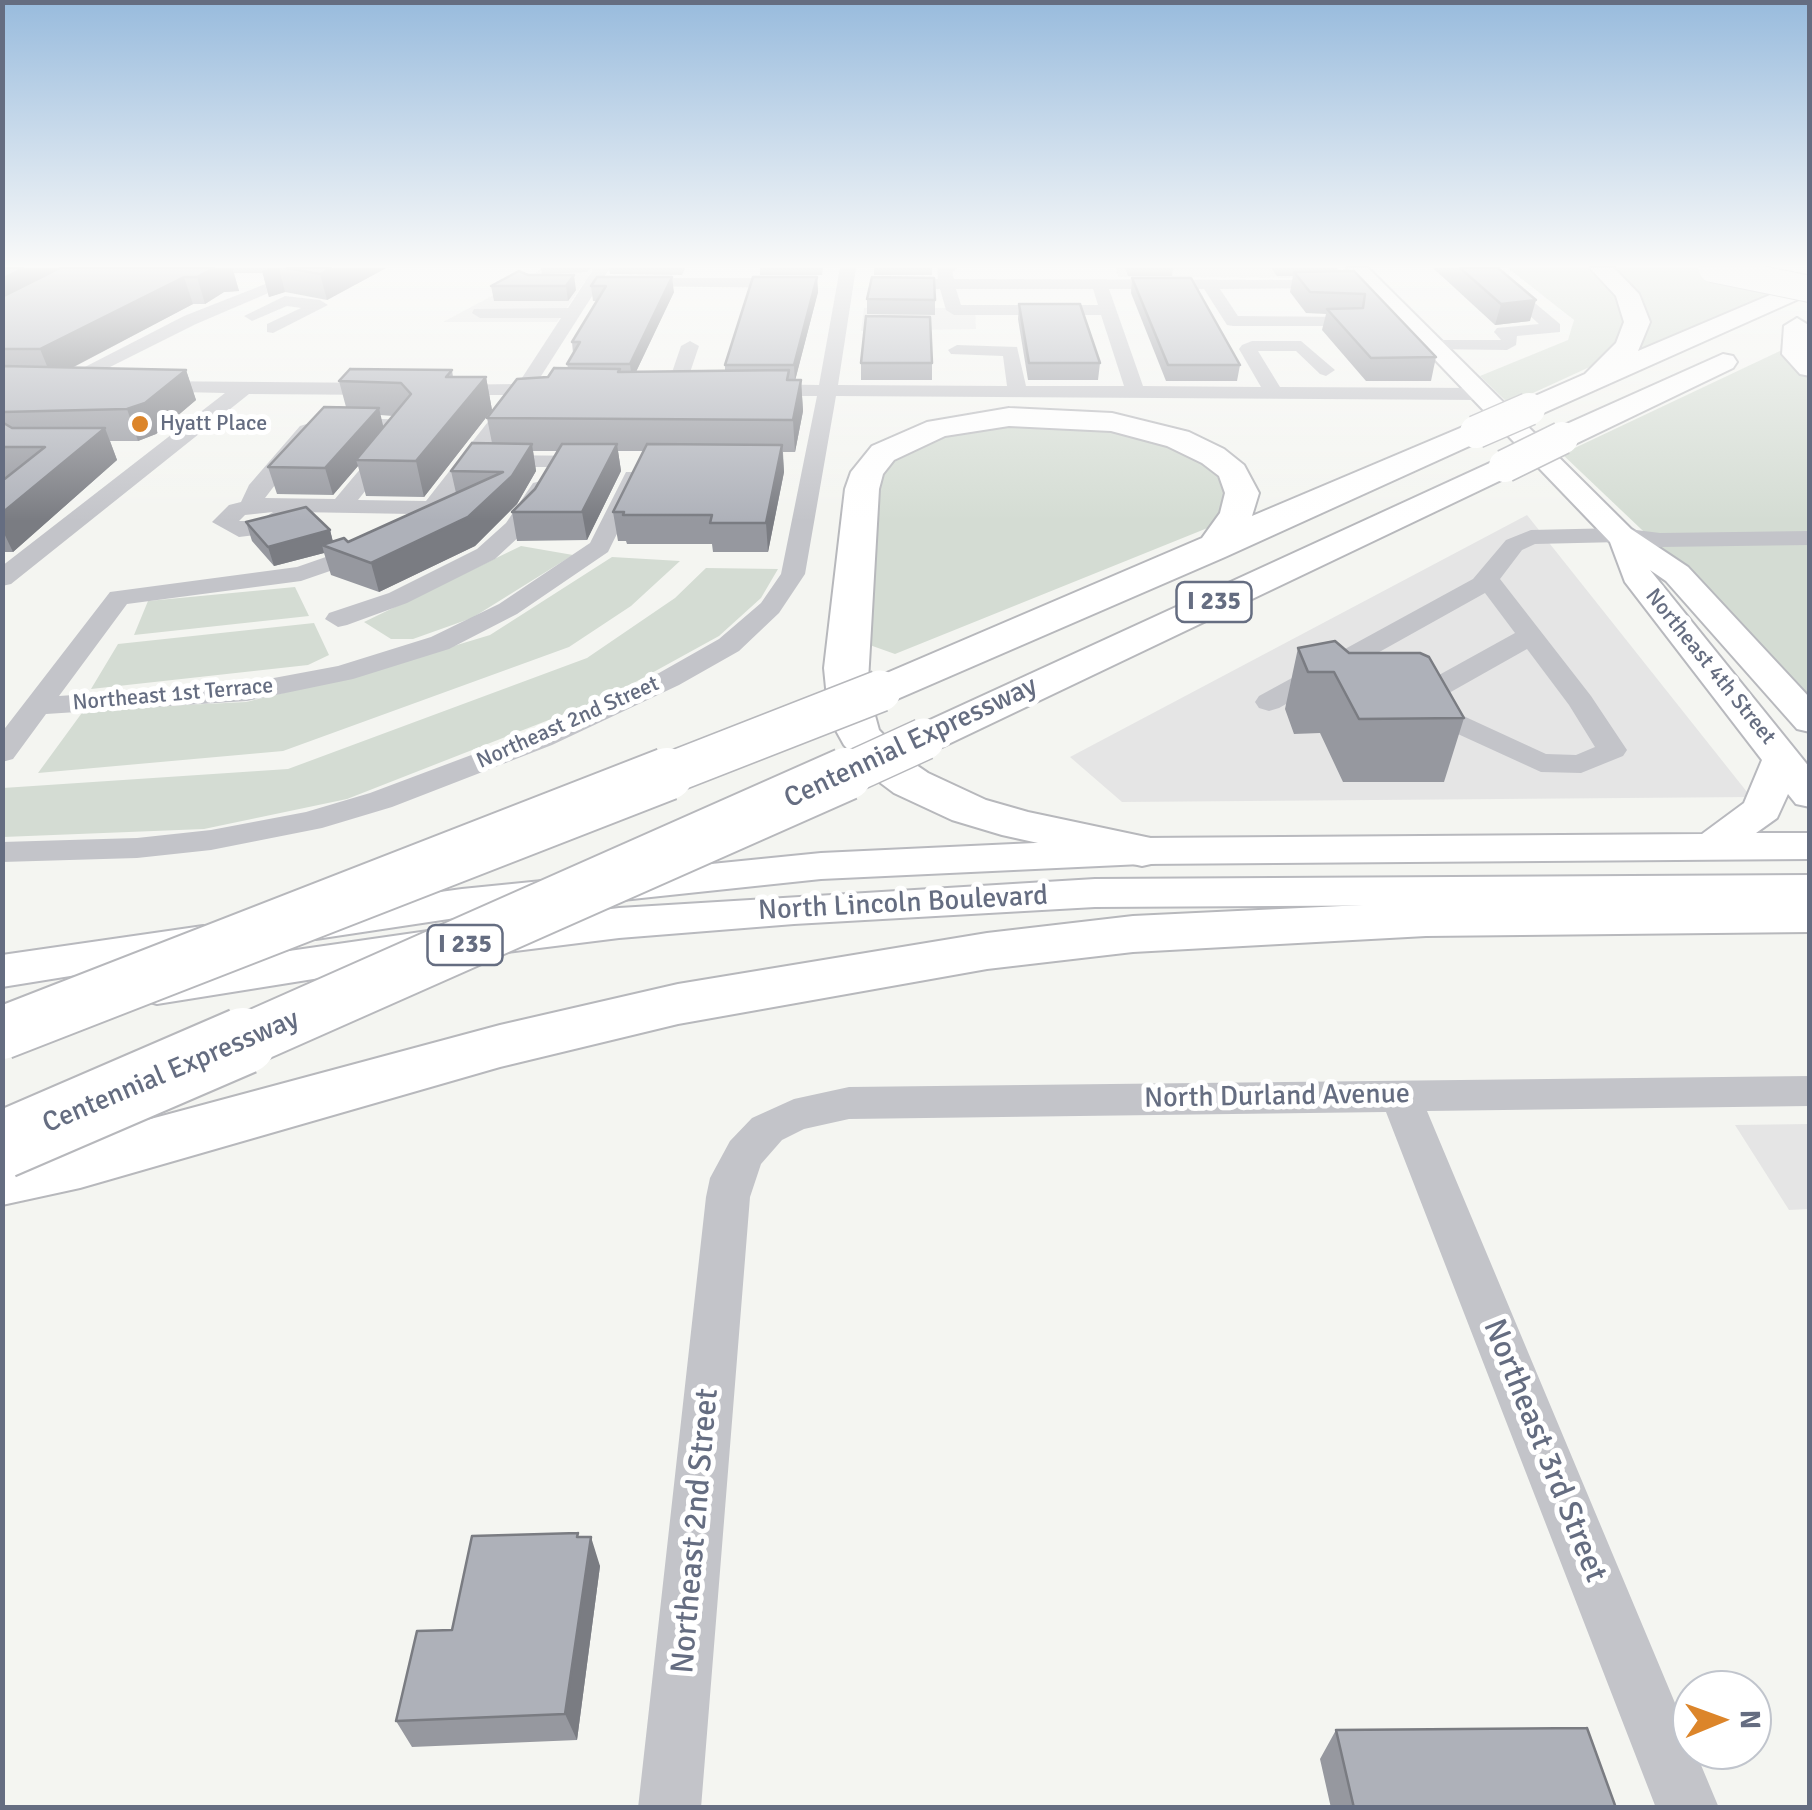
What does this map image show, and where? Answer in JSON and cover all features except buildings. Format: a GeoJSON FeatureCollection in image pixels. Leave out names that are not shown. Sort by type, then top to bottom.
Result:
{"type":"FeatureCollection","features":[{"type":"Feature","properties":{"kind":"highway"},"geometry":{"type":"LineString","coordinates":[[1592,382],[1622,352]]}},
{"type":"Feature","properties":{"kind":"highway","name":"Centennial Expressway"},"geometry":{"type":"LineString","coordinates":[[2,1033],[880,691],[1660,352]]}},
{"type":"Feature","properties":{"kind":"highway","name":"Centennial Expressway"},"geometry":{"type":"LineString","coordinates":[[2,1145],[524,920],[924,739],[1741,352]]}},
{"type":"Feature","properties":{"kind":"highway"},"geometry":{"type":"LineString","coordinates":[[1142,851],[968,810],[901,776],[860,736],[851,718],[845,668],[862,490],[867,472],[884,453],[938,428],[1023,416],[1112,422],[1178,439],[1233,472],[1242,493],[1238,514],[1212,550]]}},
{"type":"Feature","properties":{"kind":"highway"},"geometry":{"type":"LineString","coordinates":[[2,1179],[80,1163],[500,1046],[678,1004],[850,971],[1133,934],[1426,919],[1810,916]]}},
{"type":"Feature","properties":{"kind":"main road","name":"Northeast 4th Street"},"geometry":{"type":"LineString","coordinates":[[1439,352],[1620,535],[1677,574],[1810,721]]}},
{"type":"Feature","properties":{"kind":"main road","name":"Northeast 4th Street"},"geometry":{"type":"LineString","coordinates":[[1620,535],[1636,574],[1810,794]]}},
{"type":"Feature","properties":{"kind":"main road"},"geometry":{"type":"LineString","coordinates":[[1712,847],[1762,809],[1782,759]]}},
{"type":"Feature","properties":{"kind":"main road","name":"North Lincoln Boulevard"},"geometry":{"type":"LineString","coordinates":[[2,971],[462,903],[821,866],[1142,851],[1810,846]]}},
{"type":"Feature","properties":{"kind":"main road","name":"North Lincoln Boulevard"},"geometry":{"type":"LineString","coordinates":[[2,1012],[318,961],[619,923],[794,909],[1094,893],[1810,889]]}},
{"type":"Feature","properties":{"kind":"street"},"geometry":{"type":"LineString","coordinates":[[121,352],[46,387],[580,390]]}},
{"type":"Feature","properties":{"kind":"street"},"geometry":{"type":"LineString","coordinates":[[338,619],[404,534],[434,508],[547,352]]}},
{"type":"Feature","properties":{"kind":"street"},"geometry":{"type":"LineString","coordinates":[[675,390],[688,352]]}},
{"type":"Feature","properties":{"kind":"street","name":"Northeast 2nd Street"},"geometry":{"type":"LineString","coordinates":[[2,852],[174,844],[311,820],[381,800],[541,739],[668,679],[729,645],[770,608],[799,557],[806,462],[827,390],[833,352]]}},
{"type":"Feature","properties":{"kind":"street"},"geometry":{"type":"LineString","coordinates":[[1011,352],[1018,392]]}},
{"type":"Feature","properties":{"kind":"street"},"geometry":{"type":"LineString","coordinates":[[1122,352],[1135,392]]}},
{"type":"Feature","properties":{"kind":"street"},"geometry":{"type":"LineString","coordinates":[[1251,352],[1274,393]]}},
{"type":"Feature","properties":{"kind":"street"},"geometry":{"type":"LineString","coordinates":[[1308,352],[1326,370]]}},
{"type":"Feature","properties":{"kind":"street"},"geometry":{"type":"LineString","coordinates":[[2,580],[108,491],[244,388]]}},
{"type":"Feature","properties":{"kind":"street"},"geometry":{"type":"LineString","coordinates":[[732,390],[1480,394]]}},
{"type":"Feature","properties":{"kind":"street"},"geometry":{"type":"LineString","coordinates":[[341,507],[405,428],[402,424],[328,423],[307,430],[257,490],[251,506],[282,508],[434,508]]}},
{"type":"Feature","properties":{"kind":"street"},"geometry":{"type":"LineString","coordinates":[[132,450],[167,450]]}},
{"type":"Feature","properties":{"kind":"street"},"geometry":{"type":"LineString","coordinates":[[2,753],[120,597],[338,619],[398,598],[486,554],[529,510],[557,461],[468,460]]}},
{"type":"Feature","properties":{"kind":"street","name":"Northeast 1st Terrace"},"geometry":{"type":"LineString","coordinates":[[38,706],[247,692],[338,619],[474,629],[583,562],[609,534],[650,462],[557,461]]}},
{"type":"Feature","properties":{"kind":"street"},"geometry":{"type":"LineString","coordinates":[[1270,702],[1431,616],[1487,579],[1514,544],[1532,536],[1620,535],[1660,540],[1810,535]]}},
{"type":"Feature","properties":{"kind":"street"},"geometry":{"type":"LineString","coordinates":[[1334,668],[1541,763],[1580,764],[1612,750],[1487,579]]}},
{"type":"Feature","properties":{"kind":"street"},"geometry":{"type":"LineString","coordinates":[[1412,702],[1530,636]]}},
{"type":"Feature","properties":{"kind":"street","name":"North Durland Avenue"},"geometry":{"type":"LineString","coordinates":[[754,1141],[794,1115],[849,1103],[1810,1091]]}},
{"type":"Feature","properties":{"kind":"street","name":"Northeast 3rd Street"},"geometry":{"type":"LineString","coordinates":[[1400,1095],[1688,1808]]}},
{"type":"Feature","properties":{"kind":"street","name":"Northeast 2nd Street"},"geometry":{"type":"LineString","coordinates":[[668,1808],[728,1197],[732,1178],[754,1141]]}},
{"type":"Feature","properties":{"kind":"shaded area"},"geometry":{"type":"Polygon","coordinates":[[[1538,352],[1607,352],[1594,365],[1509,404],[1480,376],[1538,352]]]}},
{"type":"Feature","properties":{"kind":"shaded area"},"geometry":{"type":"Polygon","coordinates":[[[1777,352],[1785,352],[1809,374],[1809,703],[1720,604],[1562,454],[1777,352]]]}},
{"type":"Feature","properties":{"kind":"shaded area"},"geometry":{"type":"Polygon","coordinates":[[[1080,421],[1183,447],[1224,478],[1229,507],[1210,527],[895,654],[864,643],[874,488],[888,459],[970,425],[1080,421]]]}},
{"type":"Feature","properties":{"kind":"shaded area"},"geometry":{"type":"Polygon","coordinates":[[[1527,515],[1751,797],[1122,802],[1070,757],[1527,515]]]}},
{"type":"Feature","properties":{"kind":"shaded area"},"geometry":{"type":"Polygon","coordinates":[[[521,546],[573,555],[472,618],[413,639],[391,639],[364,622],[521,546]]]}},
{"type":"Feature","properties":{"kind":"shaded area"},"geometry":{"type":"Polygon","coordinates":[[[612,557],[680,561],[631,606],[569,647],[283,751],[38,773],[84,710],[246,702],[361,674],[490,635],[612,557]]]}},
{"type":"Feature","properties":{"kind":"shaded area"},"geometry":{"type":"Polygon","coordinates":[[[706,568],[778,569],[761,598],[719,636],[610,696],[347,799],[204,829],[3,837],[3,788],[288,769],[587,658],[675,598],[706,568]]]}},
{"type":"Feature","properties":{"kind":"shaded area"},"geometry":{"type":"Polygon","coordinates":[[[295,587],[309,616],[134,635],[148,601],[295,587]]]}},
{"type":"Feature","properties":{"kind":"shaded area"},"geometry":{"type":"Polygon","coordinates":[[[314,623],[329,655],[308,665],[91,689],[118,644],[314,623]]]}},
{"type":"Feature","properties":{"kind":"shaded area"},"geometry":{"type":"Polygon","coordinates":[[[1809,1124],[1809,1209],[1789,1210],[1735,1125],[1809,1124]]]}},
{"type":"Feature","properties":{"kind":"place","name":"Hyatt Place"},"geometry":{"type":"Point","coordinates":[140,424]}}]}
